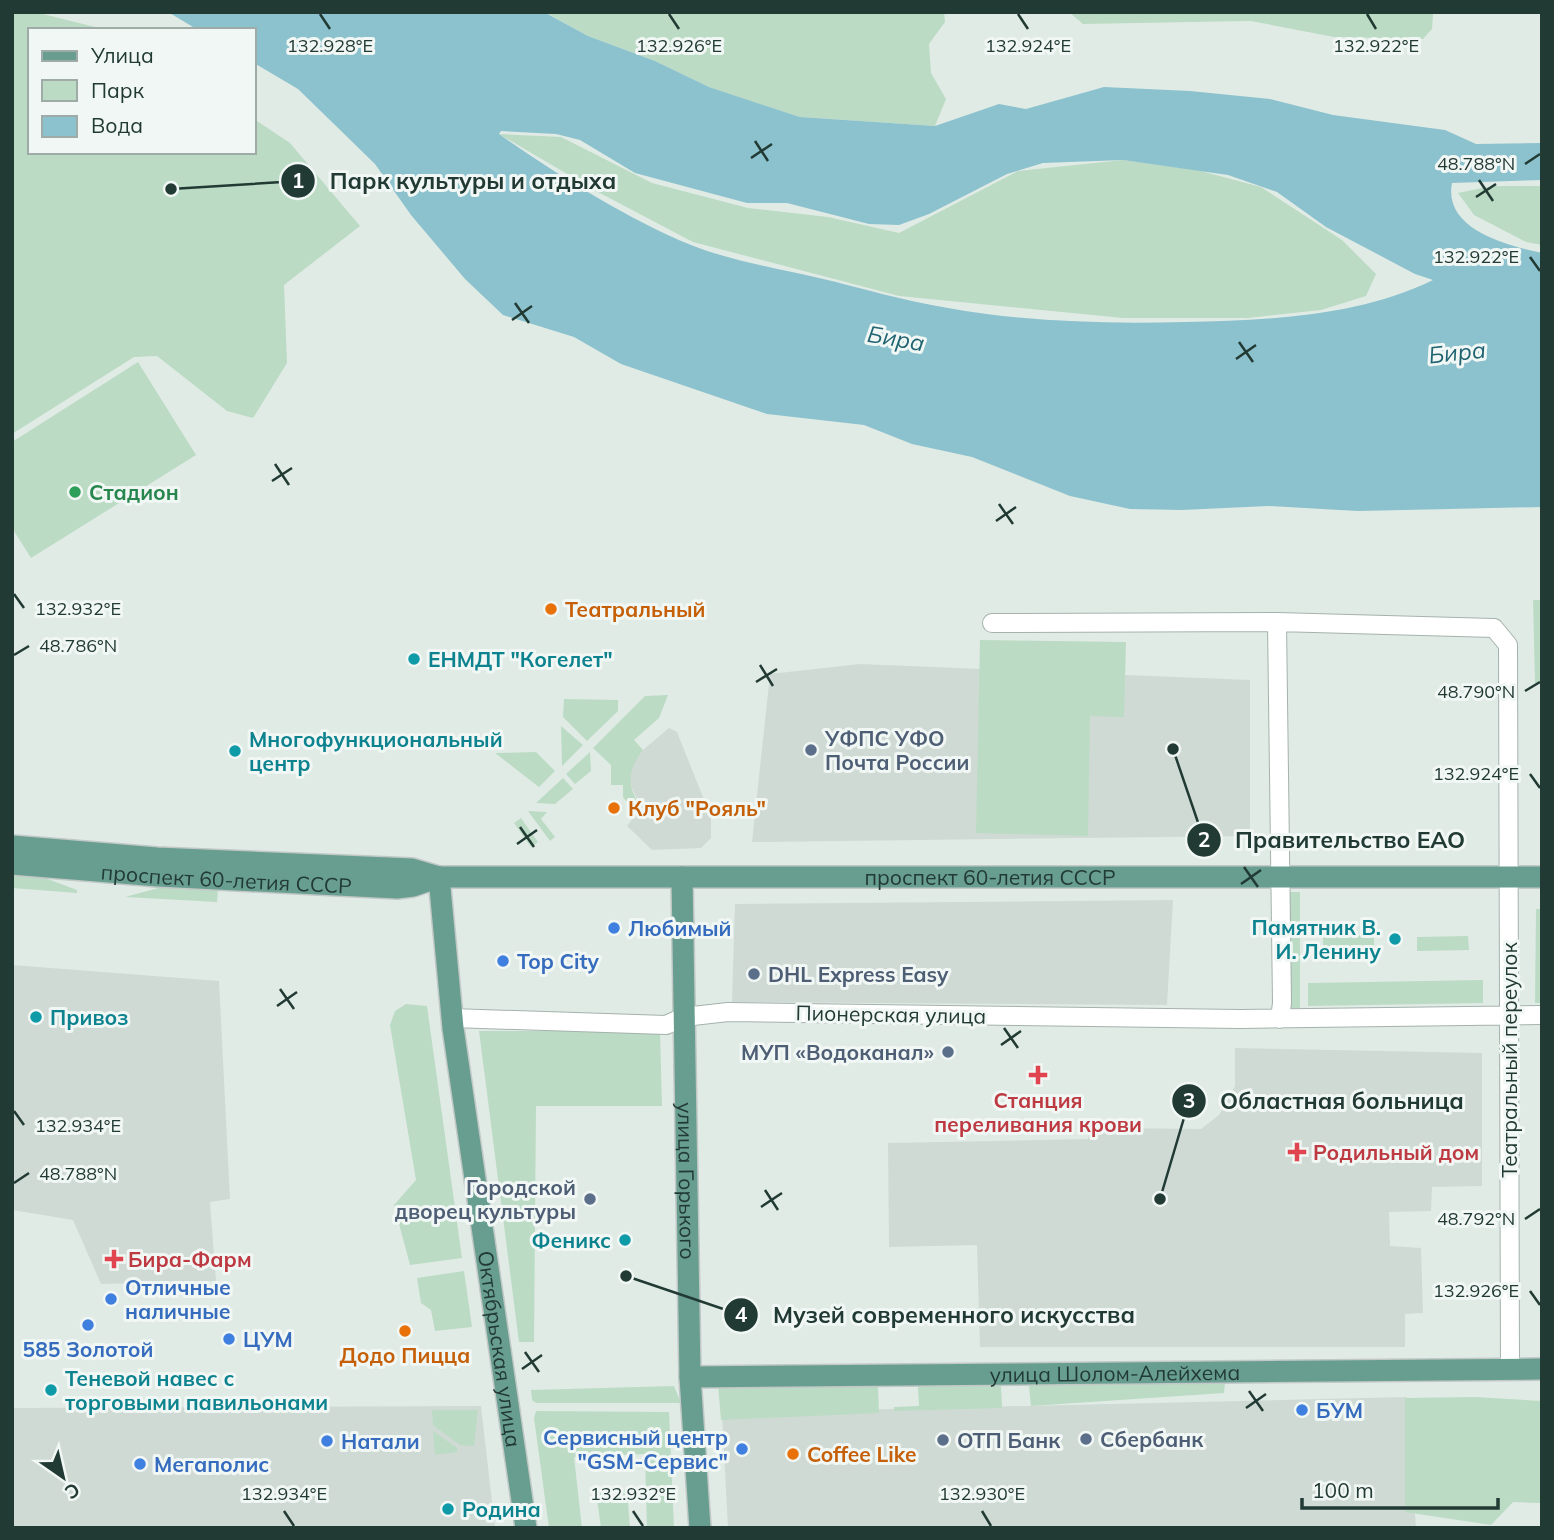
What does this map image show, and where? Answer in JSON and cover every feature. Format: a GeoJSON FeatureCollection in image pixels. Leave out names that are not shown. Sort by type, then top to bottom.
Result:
{"type":"FeatureCollection","features":[{"type":"Feature","properties":{"kind":"main road","name":"проспект 60-летия СССР"},"geometry":{"type":"LineString","coordinates":[[12,846],[157,858],[412,869],[439,877],[1542,877]]}},
{"type":"Feature","properties":{"kind":"main road","name":"проспект 60-летия СССР"},"geometry":{"type":"LineString","coordinates":[[12,864],[158,876],[397,888],[413,886],[439,877]]}},
{"type":"Feature","properties":{"kind":"main road","name":"Октябрьская улица"},"geometry":{"type":"LineString","coordinates":[[439,877],[452,1018],[526,1528]]}},
{"type":"Feature","properties":{"kind":"main road","name":"улица Горького"},"geometry":{"type":"LineString","coordinates":[[682,877],[690,1377],[700,1528]]}},
{"type":"Feature","properties":{"kind":"main road","name":"улица Шолом-Алейхема"},"geometry":{"type":"LineString","coordinates":[[690,1377],[1542,1369]]}},
{"type":"Feature","properties":{"kind":"street","name":"Театральный переулок"},"geometry":{"type":"LineString","coordinates":[[992,623],[1277,622],[1494,628],[1508,645],[1510,1369]]}},
{"type":"Feature","properties":{"kind":"street"},"geometry":{"type":"LineString","coordinates":[[1277,622],[1280,1019]]}},
{"type":"Feature","properties":{"kind":"street","name":"Пионерская улица"},"geometry":{"type":"LineString","coordinates":[[452,1018],[666,1024],[684,1017],[728,1012],[1280,1019],[1542,1015]]}},
{"type":"Feature","properties":{"kind":"shaded area"},"geometry":{"type":"Polygon","coordinates":[[[860,664],[1250,680],[1250,836],[752,842],[770,674],[860,664]]]}},
{"type":"Feature","properties":{"kind":"shaded area"},"geometry":{"type":"Polygon","coordinates":[[[669,728],[677,732],[711,817],[711,838],[701,848],[652,850],[627,826],[641,808],[629,781],[630,769],[643,750],[669,728]]]}},
{"type":"Feature","properties":{"kind":"shaded area"},"geometry":{"type":"Polygon","coordinates":[[[1173,900],[1167,1005],[732,1002],[735,904],[1173,900]]]}},
{"type":"Feature","properties":{"kind":"shaded area"},"geometry":{"type":"Polygon","coordinates":[[[12,965],[219,981],[230,1199],[210,1202],[216,1281],[101,1284],[73,1220],[12,1210],[12,965]]]}},
{"type":"Feature","properties":{"kind":"shaded area"},"geometry":{"type":"Polygon","coordinates":[[[1235,1048],[1482,1053],[1482,1186],[1432,1187],[1431,1211],[1389,1212],[1390,1246],[1421,1248],[1423,1313],[1405,1314],[1405,1347],[980,1347],[977,1245],[889,1247],[888,1143],[1088,1139],[1089,1130],[1107,1128],[1201,1129],[1219,1115],[1235,1086],[1235,1048]]]}},
{"type":"Feature","properties":{"kind":"shaded area"},"geometry":{"type":"Polygon","coordinates":[[[1407,1397],[1416,1528],[728,1528],[722,1413],[1407,1397]]]}},
{"type":"Feature","properties":{"kind":"shaded area"},"geometry":{"type":"Polygon","coordinates":[[[481,1406],[495,1528],[12,1528],[12,1408],[481,1406]]]}},
{"type":"Feature","properties":{"kind":"green space"},"geometry":{"type":"Polygon","coordinates":[[[12,12],[35,12],[99,28],[28,28],[28,154],[256,154],[256,120],[290,143],[360,226],[284,285],[287,363],[253,418],[227,411],[157,356],[134,357],[12,434],[12,12]]]}},
{"type":"Feature","properties":{"kind":"green space"},"geometry":{"type":"Polygon","coordinates":[[[545,12],[944,12],[945,22],[929,44],[931,73],[946,99],[935,126],[800,117],[709,87],[655,61],[588,36],[545,12]]]}},
{"type":"Feature","properties":{"kind":"green space"},"geometry":{"type":"Polygon","coordinates":[[[1069,12],[1433,12],[1433,15],[1432,29],[1423,39],[1334,37],[1251,21],[1083,24],[1069,12]]]}},
{"type":"Feature","properties":{"kind":"green space"},"geometry":{"type":"Polygon","coordinates":[[[499,134],[561,137],[652,183],[748,208],[828,217],[899,233],[1018,171],[1123,160],[1197,170],[1261,187],[1342,240],[1376,274],[1366,296],[1321,310],[1248,318],[1123,318],[899,296],[693,242],[596,191],[499,134]]]}},
{"type":"Feature","properties":{"kind":"green space"},"geometry":{"type":"Polygon","coordinates":[[[1492,186],[1542,186],[1542,245],[1526,242],[1474,215],[1458,193],[1492,186]]]}},
{"type":"Feature","properties":{"kind":"green space","name":"Стадион"},"geometry":{"type":"Polygon","coordinates":[[[138,362],[196,455],[31,558],[12,528],[12,442],[138,362]]]}},
{"type":"Feature","properties":{"kind":"green space"},"geometry":{"type":"Polygon","coordinates":[[[1533,600],[1542,600],[1542,683],[1535,683],[1533,600]]]}},
{"type":"Feature","properties":{"kind":"green space"},"geometry":{"type":"Polygon","coordinates":[[[980,640],[1126,642],[1124,717],[1090,716],[1088,836],[976,833],[980,640]]]}},
{"type":"Feature","properties":{"kind":"green space"},"geometry":{"type":"Polygon","coordinates":[[[668,695],[659,718],[634,740],[643,750],[630,779],[633,792],[642,808],[636,813],[623,797],[623,785],[611,785],[611,765],[593,748],[645,696],[668,695]]]}},
{"type":"Feature","properties":{"kind":"green space"},"geometry":{"type":"Polygon","coordinates":[[[564,699],[618,700],[618,711],[587,741],[563,717],[564,699]]]}},
{"type":"Feature","properties":{"kind":"green space"},"geometry":{"type":"Polygon","coordinates":[[[561,726],[583,745],[562,766],[561,726]]]}},
{"type":"Feature","properties":{"kind":"green space"},"geometry":{"type":"Polygon","coordinates":[[[536,752],[555,771],[539,787],[495,753],[536,752]]]}},
{"type":"Feature","properties":{"kind":"green space"},"geometry":{"type":"Polygon","coordinates":[[[590,752],[591,771],[575,784],[566,774],[590,752]]]}},
{"type":"Feature","properties":{"kind":"green space"},"geometry":{"type":"Polygon","coordinates":[[[563,778],[573,789],[555,804],[536,803],[563,778]]]}},
{"type":"Feature","properties":{"kind":"green space"},"geometry":{"type":"Polygon","coordinates":[[[528,811],[547,812],[541,819],[555,837],[550,841],[528,811]]]}},
{"type":"Feature","properties":{"kind":"green space"},"geometry":{"type":"Polygon","coordinates":[[[521,818],[538,842],[531,847],[514,823],[521,818]]]}},
{"type":"Feature","properties":{"kind":"green space"},"geometry":{"type":"Polygon","coordinates":[[[12,873],[45,878],[77,890],[77,893],[12,888],[12,873]]]}},
{"type":"Feature","properties":{"kind":"green space"},"geometry":{"type":"Polygon","coordinates":[[[162,887],[211,887],[218,890],[217,902],[125,897],[162,887]]]}},
{"type":"Feature","properties":{"kind":"green space"},"geometry":{"type":"Polygon","coordinates":[[[1289,892],[1300,892],[1300,1008],[1290,1008],[1289,892]]]}},
{"type":"Feature","properties":{"kind":"green space"},"geometry":{"type":"Polygon","coordinates":[[[1536,909],[1542,909],[1542,1003],[1535,1003],[1536,909]]]}},
{"type":"Feature","properties":{"kind":"green space"},"geometry":{"type":"Polygon","coordinates":[[[1374,935],[1374,950],[1323,950],[1323,936],[1374,935]]]}},
{"type":"Feature","properties":{"kind":"green space"},"geometry":{"type":"Polygon","coordinates":[[[1468,936],[1469,950],[1417,951],[1417,937],[1468,936]]]}},
{"type":"Feature","properties":{"kind":"green space"},"geometry":{"type":"Polygon","coordinates":[[[1483,980],[1483,1003],[1308,1006],[1308,983],[1483,980]]]}},
{"type":"Feature","properties":{"kind":"green space"},"geometry":{"type":"Polygon","coordinates":[[[406,1004],[427,1006],[462,1258],[410,1265],[394,1205],[416,1180],[390,1025],[395,1011],[406,1004]]]}},
{"type":"Feature","properties":{"kind":"green space"},"geometry":{"type":"Polygon","coordinates":[[[479,1031],[660,1031],[662,1106],[536,1106],[534,1342],[519,1342],[479,1031]]]}},
{"type":"Feature","properties":{"kind":"green space"},"geometry":{"type":"Polygon","coordinates":[[[464,1271],[472,1327],[435,1331],[431,1310],[421,1303],[417,1278],[464,1271]]]}},
{"type":"Feature","properties":{"kind":"green space"},"geometry":{"type":"Polygon","coordinates":[[[1221,1380],[1225,1383],[1224,1393],[1031,1406],[1029,1386],[1034,1382],[1221,1380]]]}},
{"type":"Feature","properties":{"kind":"green space"},"geometry":{"type":"Polygon","coordinates":[[[718,1385],[878,1386],[879,1413],[721,1420],[718,1385]]]}},
{"type":"Feature","properties":{"kind":"green space"},"geometry":{"type":"Polygon","coordinates":[[[893,1385],[1001,1385],[1002,1408],[894,1411],[894,1407],[919,1406],[918,1387],[893,1385]]]}},
{"type":"Feature","properties":{"kind":"green space"},"geometry":{"type":"Polygon","coordinates":[[[674,1386],[681,1403],[536,1403],[532,1400],[531,1390],[674,1386]]]}},
{"type":"Feature","properties":{"kind":"green space"},"geometry":{"type":"Polygon","coordinates":[[[1475,1397],[1542,1401],[1542,1503],[1513,1502],[1491,1525],[1405,1512],[1405,1398],[1475,1397]]]}},
{"type":"Feature","properties":{"kind":"green space"},"geometry":{"type":"Polygon","coordinates":[[[432,1410],[478,1410],[474,1446],[460,1445],[433,1425],[432,1410]]]}},
{"type":"Feature","properties":{"kind":"green space"},"geometry":{"type":"Polygon","coordinates":[[[536,1411],[669,1412],[674,1528],[647,1528],[645,1454],[574,1457],[582,1528],[549,1528],[534,1418],[536,1411]]]}},
{"type":"Feature","properties":{"kind":"green space"},"geometry":{"type":"Polygon","coordinates":[[[433,1431],[457,1448],[457,1452],[435,1455],[433,1431]]]}},
{"type":"Feature","properties":{"kind":"green space"},"geometry":{"type":"Polygon","coordinates":[[[627,1489],[630,1528],[601,1528],[596,1492],[627,1489]]]}},
{"type":"Feature","properties":{"kind":"water","name":"Бира"},"geometry":{"type":"Polygon","coordinates":[[[168,12],[544,12],[588,36],[655,61],[709,87],[800,117],[935,126],[999,104],[1026,109],[1104,87],[1190,91],[1270,99],[1333,115],[1445,130],[1476,144],[1542,143],[1542,180],[1452,183],[1452,199],[1457,212],[1480,232],[1511,245],[1542,253],[1542,507],[1358,511],[1268,506],[1182,510],[1130,509],[1070,496],[972,457],[912,444],[864,425],[767,414],[621,364],[574,337],[503,315],[465,279],[411,215],[375,164],[298,89],[256,64],[256,28],[195,28],[168,12]],[[501,131],[499,134],[592,195],[642,222],[706,251],[948,308],[1066,321],[1155,323],[1248,320],[1343,309],[1374,302],[1433,280],[1415,274],[1326,227],[1277,192],[1228,175],[1123,160],[1043,163],[1007,174],[929,214],[899,225],[869,224],[787,203],[747,203],[635,173],[580,140],[556,134],[501,131]]]}},
{"type":"Feature","properties":{"kind":"place","name":"Парк культуры и отдыха"},"geometry":{"type":"Point","coordinates":[171,189]}},
{"type":"Feature","properties":{"kind":"place","name":"Стадион"},"geometry":{"type":"Point","coordinates":[75,492]}},
{"type":"Feature","properties":{"kind":"place","name":"Театральный"},"geometry":{"type":"Point","coordinates":[551,609]}},
{"type":"Feature","properties":{"kind":"place","name":"ЕНМДТ \"Когелет\""},"geometry":{"type":"Point","coordinates":[414,659]}},
{"type":"Feature","properties":{"kind":"place","name":"Правительство ЕАО"},"geometry":{"type":"Point","coordinates":[1173,749]}},
{"type":"Feature","properties":{"kind":"place","name":"УФПС УФО Почта России"},"geometry":{"type":"Point","coordinates":[811,750]}},
{"type":"Feature","properties":{"kind":"place","name":"Многофункциональный центр"},"geometry":{"type":"Point","coordinates":[235,751]}},
{"type":"Feature","properties":{"kind":"place","name":"Клуб \"Рояль\""},"geometry":{"type":"Point","coordinates":[614,808]}},
{"type":"Feature","properties":{"kind":"place","name":"Любимый"},"geometry":{"type":"Point","coordinates":[614,928]}},
{"type":"Feature","properties":{"kind":"place","name":"Памятник В. И. Ленину"},"geometry":{"type":"Point","coordinates":[1395,939]}},
{"type":"Feature","properties":{"kind":"place","name":"Top City"},"geometry":{"type":"Point","coordinates":[503,961]}},
{"type":"Feature","properties":{"kind":"place","name":"DHL Express Easy"},"geometry":{"type":"Point","coordinates":[754,974]}},
{"type":"Feature","properties":{"kind":"place","name":"Привоз"},"geometry":{"type":"Point","coordinates":[36,1017]}},
{"type":"Feature","properties":{"kind":"place","name":"МУП «Водоканал»"},"geometry":{"type":"Point","coordinates":[948,1052]}},
{"type":"Feature","properties":{"kind":"place","name":"Станция переливания крови"},"geometry":{"type":"Point","coordinates":[1038,1075]}},
{"type":"Feature","properties":{"kind":"place","name":"Родильный дом"},"geometry":{"type":"Point","coordinates":[1297,1152]}},
{"type":"Feature","properties":{"kind":"place","name":"Городской дворец культуры"},"geometry":{"type":"Point","coordinates":[590,1199]}},
{"type":"Feature","properties":{"kind":"place","name":"Областная больница"},"geometry":{"type":"Point","coordinates":[1160,1199]}},
{"type":"Feature","properties":{"kind":"place","name":"Феникс"},"geometry":{"type":"Point","coordinates":[625,1240]}},
{"type":"Feature","properties":{"kind":"place","name":"Бира-Фарм"},"geometry":{"type":"Point","coordinates":[114,1259]}},
{"type":"Feature","properties":{"kind":"place","name":"Музей современного искусства"},"geometry":{"type":"Point","coordinates":[626,1276]}},
{"type":"Feature","properties":{"kind":"place","name":"Отличные наличные"},"geometry":{"type":"Point","coordinates":[111,1299]}},
{"type":"Feature","properties":{"kind":"place","name":"585 Золотой"},"geometry":{"type":"Point","coordinates":[88,1325]}},
{"type":"Feature","properties":{"kind":"place","name":"Додо Пицца"},"geometry":{"type":"Point","coordinates":[405,1331]}},
{"type":"Feature","properties":{"kind":"place","name":"ЦУМ"},"geometry":{"type":"Point","coordinates":[229,1339]}},
{"type":"Feature","properties":{"kind":"place","name":"Теневой навес с торговыми павильонами"},"geometry":{"type":"Point","coordinates":[51,1390]}},
{"type":"Feature","properties":{"kind":"place","name":"БУМ"},"geometry":{"type":"Point","coordinates":[1302,1410]}},
{"type":"Feature","properties":{"kind":"place","name":"Сбербанк"},"geometry":{"type":"Point","coordinates":[1086,1439]}},
{"type":"Feature","properties":{"kind":"place","name":"ОТП Банк"},"geometry":{"type":"Point","coordinates":[943,1440]}},
{"type":"Feature","properties":{"kind":"place","name":"Натали"},"geometry":{"type":"Point","coordinates":[327,1441]}},
{"type":"Feature","properties":{"kind":"place","name":"Сервисный центр \"GSM-Сервис\""},"geometry":{"type":"Point","coordinates":[742,1449]}},
{"type":"Feature","properties":{"kind":"place","name":"Coffee Like"},"geometry":{"type":"Point","coordinates":[793,1454]}},
{"type":"Feature","properties":{"kind":"place","name":"Мегаполис"},"geometry":{"type":"Point","coordinates":[140,1464]}},
{"type":"Feature","properties":{"kind":"place","name":"Родина"},"geometry":{"type":"Point","coordinates":[448,1509]}}]}
